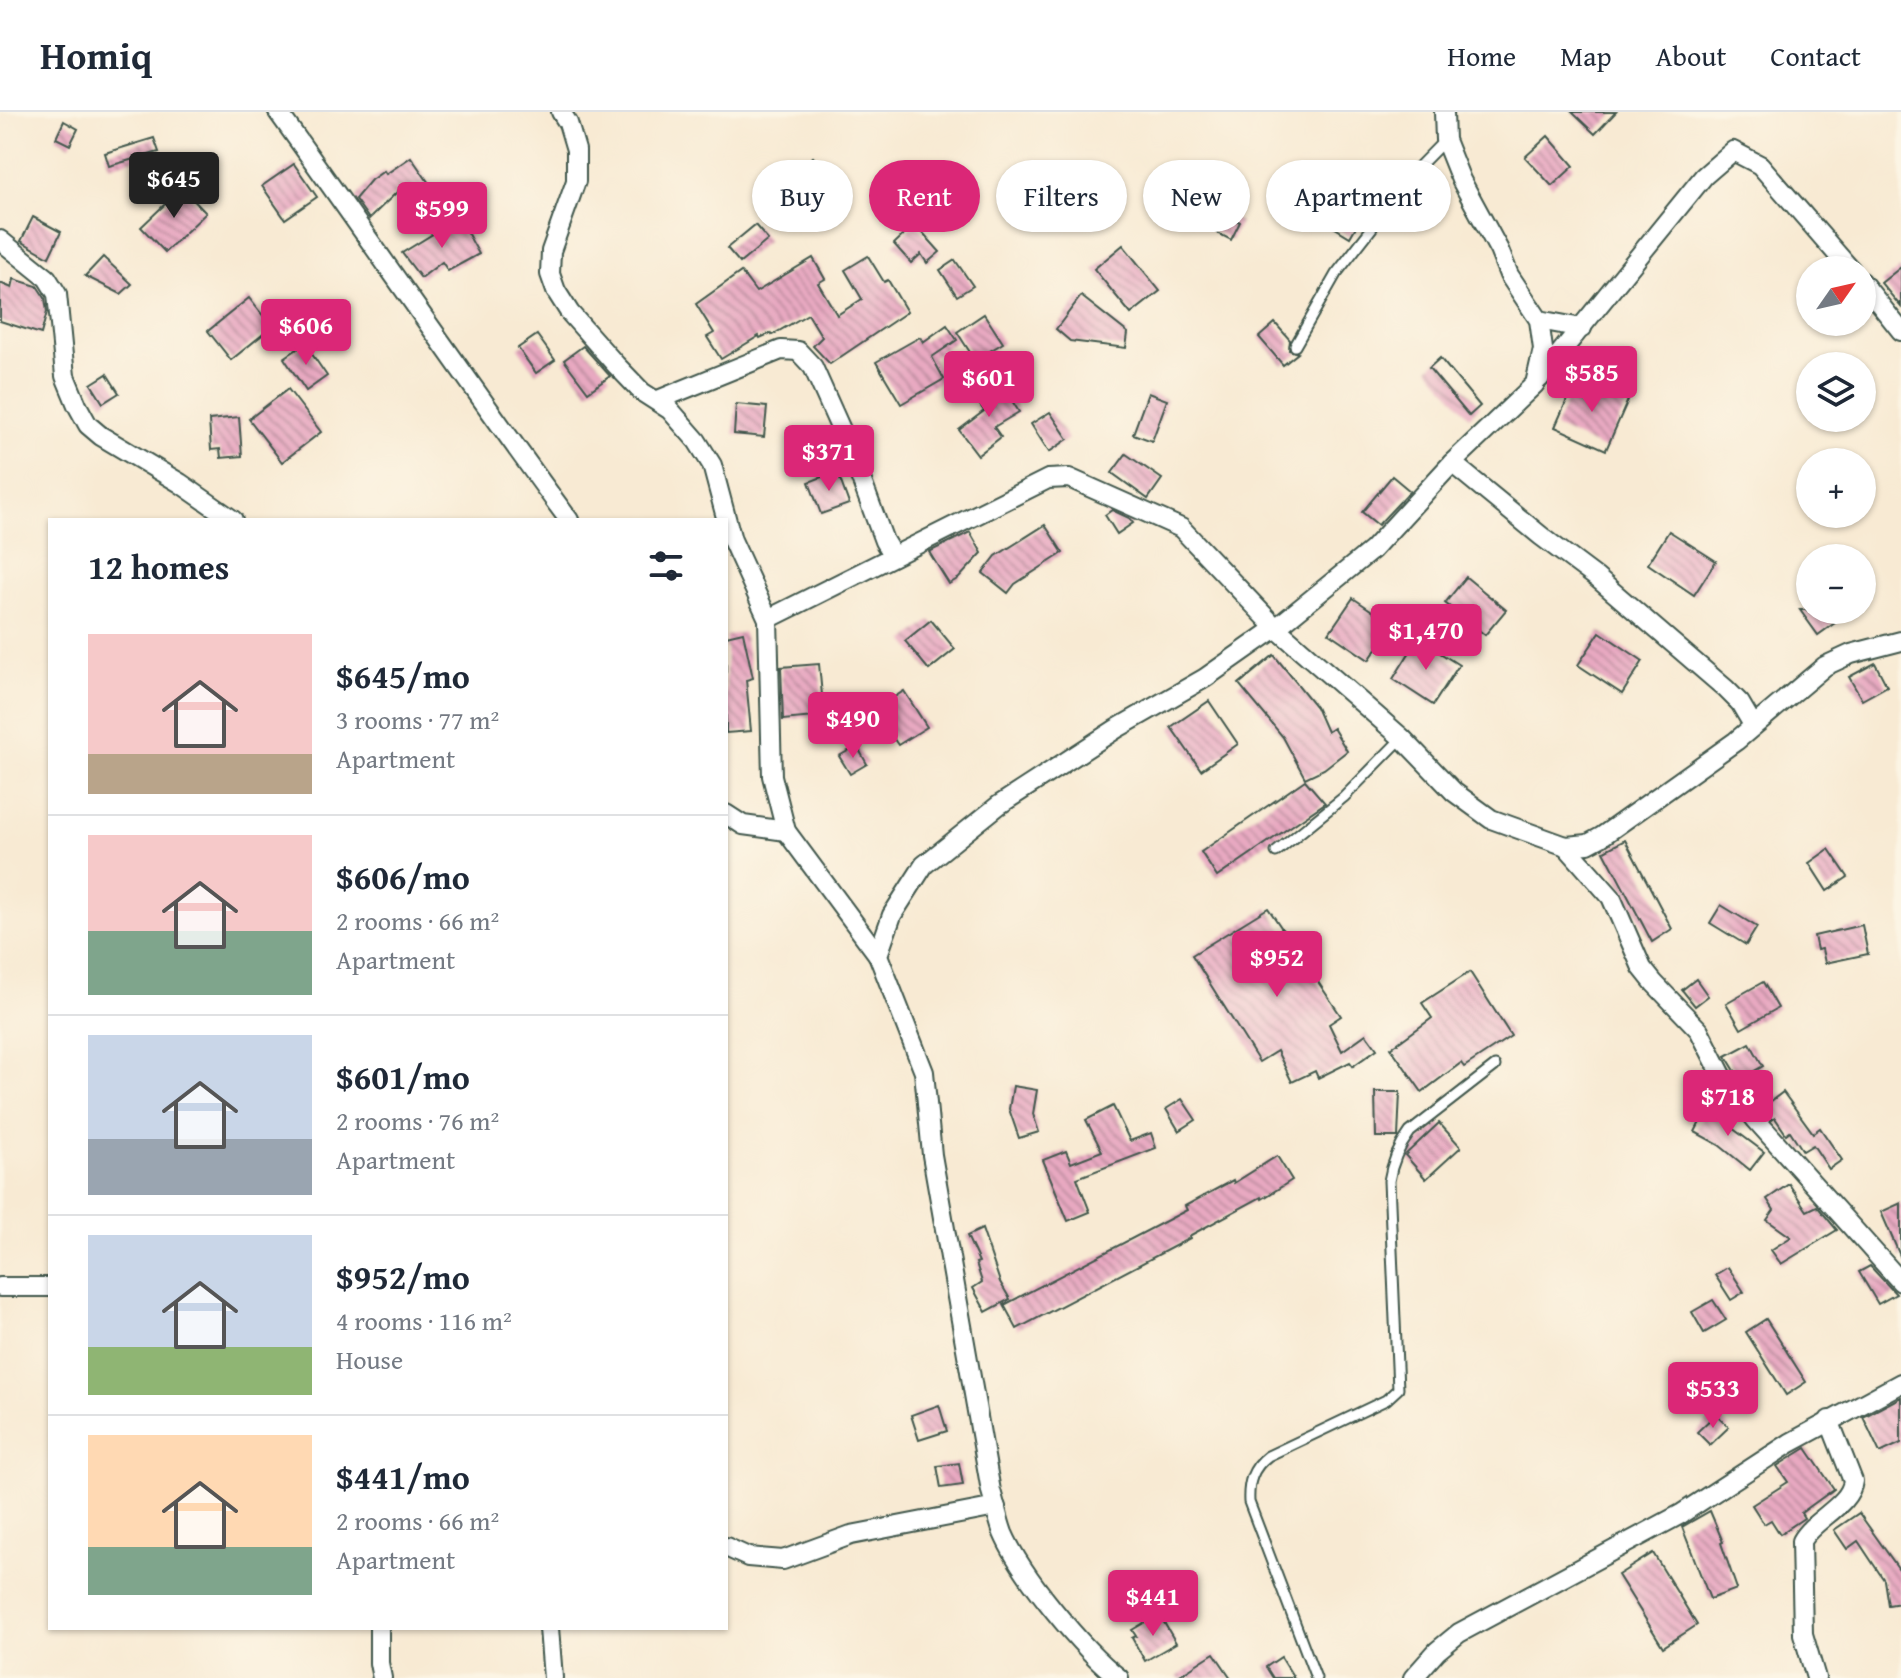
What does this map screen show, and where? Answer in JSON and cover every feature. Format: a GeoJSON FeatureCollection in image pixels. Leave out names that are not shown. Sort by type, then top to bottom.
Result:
{"type":"FeatureCollection","features":[{"type":"Feature","properties":{"kind":"street"},"geometry":{"type":"LineString","coordinates":[[278,112],[428,321],[475,393],[568,518]]}},
{"type":"Feature","properties":{"kind":"street"},"geometry":{"type":"LineString","coordinates":[[561,112],[568,123],[576,150],[576,181],[551,251],[550,274],[556,291],[570,313],[633,383],[670,410],[697,441],[712,465],[726,518]]}},
{"type":"Feature","properties":{"kind":"street"},"geometry":{"type":"LineString","coordinates":[[1444,112],[1445,140],[1461,180],[1509,275],[1539,320],[1543,349],[1535,384]]}},
{"type":"Feature","properties":{"kind":"street"},"geometry":{"type":"LineString","coordinates":[[878,955],[892,915],[924,865],[936,854],[999,805],[1116,729],[1205,678],[1276,628],[1372,550],[1452,463],[1535,384],[1704,176],[1733,151],[1760,165],[1839,256]]}},
{"type":"Feature","properties":{"kind":"street"},"geometry":{"type":"LineString","coordinates":[[0,240],[47,278],[57,294],[65,376],[88,425],[230,518]]}},
{"type":"Feature","properties":{"kind":"street"},"geometry":{"type":"LineString","coordinates":[[1876,300],[1901,331]]}},
{"type":"Feature","properties":{"kind":"street"},"geometry":{"type":"LineString","coordinates":[[1539,320],[1582,328]]}},
{"type":"Feature","properties":{"kind":"street"},"geometry":{"type":"LineString","coordinates":[[658,400],[781,350],[798,351],[813,367],[851,452],[884,541],[893,556]]}},
{"type":"Feature","properties":{"kind":"street"},"geometry":{"type":"LineString","coordinates":[[1452,463],[1597,578],[1726,689],[1740,703],[1753,725]]}},
{"type":"Feature","properties":{"kind":"street"},"geometry":{"type":"LineString","coordinates":[[768,619],[1048,479],[1069,478],[1181,528],[1276,628],[1402,738],[1454,792],[1491,819],[1566,846],[1588,844],[1601,837],[1753,725],[1825,666],[1851,654],[1901,641]]}},
{"type":"Feature","properties":{"kind":"street"},"geometry":{"type":"LineString","coordinates":[[728,525],[768,619],[772,776],[786,831],[878,955],[924,1072],[932,1155],[1003,1532],[1020,1566],[1103,1666],[1119,1678]]}},
{"type":"Feature","properties":{"kind":"street"},"geometry":{"type":"LineString","coordinates":[[735,826],[786,831]]}},
{"type":"Feature","properties":{"kind":"street"},"geometry":{"type":"LineString","coordinates":[[1566,846],[1611,897],[1642,968],[1699,1030],[1732,1090],[1901,1282]]}},
{"type":"Feature","properties":{"kind":"street"},"geometry":{"type":"LineString","coordinates":[[0,1287],[48,1287]]}},
{"type":"Feature","properties":{"kind":"street"},"geometry":{"type":"LineString","coordinates":[[1413,1678],[1437,1651],[1459,1633],[1681,1514],[1829,1420],[1901,1383]]}},
{"type":"Feature","properties":{"kind":"street"},"geometry":{"type":"LineString","coordinates":[[1816,1678],[1803,1634],[1801,1541],[1806,1532],[1849,1494],[1853,1481],[1829,1420]]}},
{"type":"Feature","properties":{"kind":"street"},"geometry":{"type":"LineString","coordinates":[[728,1548],[748,1557],[783,1560],[851,1535],[996,1507]]}},
{"type":"Feature","properties":{"kind":"street"},"geometry":{"type":"LineString","coordinates":[[379,1630],[382,1678]]}},
{"type":"Feature","properties":{"kind":"street"},"geometry":{"type":"LineString","coordinates":[[549,1630],[553,1678]]}},
{"type":"Feature","properties":{"kind":"lane"},"geometry":{"type":"LineString","coordinates":[[1295,346],[1336,274],[1372,228],[1387,199],[1445,140]]}},
{"type":"Feature","properties":{"kind":"lane"},"geometry":{"type":"LineString","coordinates":[[1276,852],[1344,797],[1402,738]]}},
{"type":"Feature","properties":{"kind":"lane"},"geometry":{"type":"LineString","coordinates":[[1316,1678],[1249,1502],[1249,1484],[1256,1467],[1268,1456],[1386,1400],[1398,1389],[1389,1181],[1391,1165],[1410,1132],[1495,1066]]}},
{"type":"Feature","properties":{"kind":"building"},"geometry":{"type":"Polygon","coordinates":[[[1572,112],[1616,112],[1595,134],[1572,112]]]}},
{"type":"Feature","properties":{"kind":"building"},"geometry":{"type":"Polygon","coordinates":[[[64,121],[78,129],[70,145],[56,138],[64,121]]]}},
{"type":"Feature","properties":{"kind":"building"},"geometry":{"type":"Polygon","coordinates":[[[1548,136],[1574,166],[1552,186],[1525,157],[1548,136]]]}},
{"type":"Feature","properties":{"kind":"building"},"geometry":{"type":"Polygon","coordinates":[[[154,138],[159,152],[109,166],[105,153],[154,138]]]}},
{"type":"Feature","properties":{"kind":"building"},"geometry":{"type":"Polygon","coordinates":[[[411,157],[433,189],[411,203],[407,198],[404,200],[398,191],[369,219],[355,199],[371,180],[411,157]]]}},
{"type":"Feature","properties":{"kind":"building"},"geometry":{"type":"Polygon","coordinates":[[[294,164],[317,197],[285,219],[262,186],[294,164]]]}},
{"type":"Feature","properties":{"kind":"building"},"geometry":{"type":"Polygon","coordinates":[[[182,188],[206,213],[165,252],[141,227],[182,188]]]}},
{"type":"Feature","properties":{"kind":"building"},"geometry":{"type":"Polygon","coordinates":[[[33,217],[61,232],[49,257],[21,241],[33,217]]]}},
{"type":"Feature","properties":{"kind":"building"},"geometry":{"type":"Polygon","coordinates":[[[459,218],[479,254],[448,271],[442,262],[421,278],[402,253],[459,218]]]}},
{"type":"Feature","properties":{"kind":"building"},"geometry":{"type":"Polygon","coordinates":[[[752,227],[752,232],[761,232],[768,240],[740,263],[727,248],[752,227]]]}},
{"type":"Feature","properties":{"kind":"building"},"geometry":{"type":"Polygon","coordinates":[[[907,232],[922,232],[940,252],[927,263],[921,254],[911,263],[894,244],[907,232]]]}},
{"type":"Feature","properties":{"kind":"building"},"geometry":{"type":"Polygon","coordinates":[[[1216,232],[1235,232],[1231,240],[1216,232]]]}},
{"type":"Feature","properties":{"kind":"building"},"geometry":{"type":"Polygon","coordinates":[[[1123,245],[1160,291],[1131,314],[1094,269],[1123,245]]]}},
{"type":"Feature","properties":{"kind":"building"},"geometry":{"type":"Polygon","coordinates":[[[868,256],[884,282],[888,280],[907,312],[830,364],[813,346],[822,337],[808,314],[772,335],[759,336],[721,359],[707,337],[714,333],[696,304],[741,272],[756,292],[813,258],[825,279],[818,283],[837,315],[862,299],[845,270],[868,256]]]}},
{"type":"Feature","properties":{"kind":"building"},"geometry":{"type":"Polygon","coordinates":[[[103,257],[132,284],[121,294],[85,276],[103,257]]]}},
{"type":"Feature","properties":{"kind":"building"},"geometry":{"type":"Polygon","coordinates":[[[955,260],[973,286],[957,296],[940,270],[955,260]]]}},
{"type":"Feature","properties":{"kind":"building"},"geometry":{"type":"Polygon","coordinates":[[[1901,267],[1901,307],[1881,283],[1901,267]]]}},
{"type":"Feature","properties":{"kind":"building"},"geometry":{"type":"Polygon","coordinates":[[[14,279],[37,286],[45,298],[47,312],[41,334],[0,321],[0,283],[12,288],[14,279]]]}},
{"type":"Feature","properties":{"kind":"building"},"geometry":{"type":"Polygon","coordinates":[[[1081,296],[1128,333],[1126,348],[1070,341],[1056,329],[1081,296]]]}},
{"type":"Feature","properties":{"kind":"building"},"geometry":{"type":"Polygon","coordinates":[[[249,298],[272,327],[231,360],[208,331],[249,298]]]}},
{"type":"Feature","properties":{"kind":"building"},"geometry":{"type":"Polygon","coordinates":[[[984,314],[1003,343],[975,360],[957,332],[984,314]]]}},
{"type":"Feature","properties":{"kind":"building"},"geometry":{"type":"Polygon","coordinates":[[[1275,323],[1290,340],[1289,350],[1298,353],[1283,365],[1259,337],[1275,323]]]}},
{"type":"Feature","properties":{"kind":"building"},"geometry":{"type":"Polygon","coordinates":[[[947,325],[957,340],[932,357],[944,379],[901,404],[876,362],[920,337],[923,342],[947,325]]]}},
{"type":"Feature","properties":{"kind":"building"},"geometry":{"type":"Polygon","coordinates":[[[537,335],[555,360],[536,373],[518,348],[537,335]]]}},
{"type":"Feature","properties":{"kind":"building"},"geometry":{"type":"Polygon","coordinates":[[[305,344],[327,376],[306,391],[284,358],[305,344]]]}},
{"type":"Feature","properties":{"kind":"building"},"geometry":{"type":"Polygon","coordinates":[[[583,346],[610,376],[588,392],[564,360],[583,346]]]}},
{"type":"Feature","properties":{"kind":"building"},"geometry":{"type":"Polygon","coordinates":[[[1440,358],[1480,406],[1469,416],[1429,368],[1440,358]]]}},
{"type":"Feature","properties":{"kind":"building"},"geometry":{"type":"Polygon","coordinates":[[[107,374],[119,393],[103,403],[91,384],[107,374]]]}},
{"type":"Feature","properties":{"kind":"building"},"geometry":{"type":"Polygon","coordinates":[[[1577,377],[1628,400],[1606,450],[1555,427],[1577,377]]]}},
{"type":"Feature","properties":{"kind":"building"},"geometry":{"type":"Polygon","coordinates":[[[1001,383],[1019,412],[994,427],[1001,437],[978,455],[959,430],[984,411],[976,399],[1001,383]]]}},
{"type":"Feature","properties":{"kind":"building"},"geometry":{"type":"Polygon","coordinates":[[[288,389],[321,432],[282,462],[249,419],[288,389]]]}},
{"type":"Feature","properties":{"kind":"building"},"geometry":{"type":"Polygon","coordinates":[[[1148,393],[1167,400],[1152,441],[1133,434],[1148,393]]]}},
{"type":"Feature","properties":{"kind":"building"},"geometry":{"type":"Polygon","coordinates":[[[736,404],[767,407],[764,437],[734,434],[736,404]]]}},
{"type":"Feature","properties":{"kind":"building"},"geometry":{"type":"Polygon","coordinates":[[[1050,412],[1068,439],[1049,452],[1031,424],[1050,412]]]}},
{"type":"Feature","properties":{"kind":"building"},"geometry":{"type":"Polygon","coordinates":[[[239,417],[242,456],[221,458],[220,449],[211,450],[209,420],[239,417]]]}},
{"type":"Feature","properties":{"kind":"building"},"geometry":{"type":"Polygon","coordinates":[[[1126,454],[1162,479],[1148,499],[1112,473],[1126,454]]]}},
{"type":"Feature","properties":{"kind":"building"},"geometry":{"type":"Polygon","coordinates":[[[837,471],[849,504],[821,514],[809,482],[837,471]]]}},
{"type":"Feature","properties":{"kind":"building"},"geometry":{"type":"Polygon","coordinates":[[[1392,476],[1410,491],[1378,525],[1362,512],[1392,476]]]}},
{"type":"Feature","properties":{"kind":"building"},"geometry":{"type":"Polygon","coordinates":[[[1112,510],[1133,523],[1117,534],[1105,515],[1112,510]]]}},
{"type":"Feature","properties":{"kind":"building"},"geometry":{"type":"Polygon","coordinates":[[[1045,525],[1063,553],[1015,584],[1008,593],[983,573],[996,556],[1045,525]]]}},
{"type":"Feature","properties":{"kind":"building"},"geometry":{"type":"Polygon","coordinates":[[[1669,531],[1716,561],[1694,595],[1648,564],[1669,531]]]}},
{"type":"Feature","properties":{"kind":"building"},"geometry":{"type":"Polygon","coordinates":[[[970,532],[982,553],[959,578],[949,584],[929,552],[970,532]]]}},
{"type":"Feature","properties":{"kind":"building"},"geometry":{"type":"Polygon","coordinates":[[[1466,577],[1506,610],[1485,635],[1445,603],[1466,577]]]}},
{"type":"Feature","properties":{"kind":"building"},"geometry":{"type":"Polygon","coordinates":[[[1353,598],[1393,625],[1369,660],[1329,633],[1353,598]]]}},
{"type":"Feature","properties":{"kind":"building"},"geometry":{"type":"Polygon","coordinates":[[[931,620],[955,649],[929,670],[905,641],[931,620]]]}},
{"type":"Feature","properties":{"kind":"building"},"geometry":{"type":"Polygon","coordinates":[[[1810,624],[1833,624],[1818,635],[1810,624]]]}},
{"type":"Feature","properties":{"kind":"building"},"geometry":{"type":"Polygon","coordinates":[[[743,632],[753,678],[746,680],[751,731],[728,733],[728,636],[743,632]]]}},
{"type":"Feature","properties":{"kind":"building"},"geometry":{"type":"Polygon","coordinates":[[[1600,632],[1643,661],[1622,694],[1578,665],[1600,632]]]}},
{"type":"Feature","properties":{"kind":"building"},"geometry":{"type":"Polygon","coordinates":[[[1418,639],[1459,665],[1433,705],[1393,679],[1418,639]]]}},
{"type":"Feature","properties":{"kind":"building"},"geometry":{"type":"Polygon","coordinates":[[[1274,655],[1316,707],[1327,732],[1333,728],[1347,751],[1324,769],[1305,778],[1283,737],[1239,684],[1274,655]]]}},
{"type":"Feature","properties":{"kind":"building"},"geometry":{"type":"Polygon","coordinates":[[[1875,663],[1887,686],[1862,700],[1849,677],[1875,663]]]}},
{"type":"Feature","properties":{"kind":"building"},"geometry":{"type":"Polygon","coordinates":[[[819,664],[824,716],[783,720],[781,667],[819,664]]]}},
{"type":"Feature","properties":{"kind":"building"},"geometry":{"type":"Polygon","coordinates":[[[904,691],[927,727],[898,745],[874,710],[904,691]]]}},
{"type":"Feature","properties":{"kind":"building"},"geometry":{"type":"Polygon","coordinates":[[[1209,701],[1238,744],[1201,770],[1171,727],[1209,701]]]}},
{"type":"Feature","properties":{"kind":"building"},"geometry":{"type":"Polygon","coordinates":[[[857,746],[867,764],[850,774],[839,756],[857,746]]]}},
{"type":"Feature","properties":{"kind":"building"},"geometry":{"type":"Polygon","coordinates":[[[1305,780],[1325,803],[1217,877],[1201,852],[1305,780]]]}},
{"type":"Feature","properties":{"kind":"building"},"geometry":{"type":"Polygon","coordinates":[[[1625,840],[1672,929],[1652,942],[1604,851],[1625,840]]]}},
{"type":"Feature","properties":{"kind":"building"},"geometry":{"type":"Polygon","coordinates":[[[1829,849],[1848,877],[1827,891],[1809,863],[1829,849]]]}},
{"type":"Feature","properties":{"kind":"building"},"geometry":{"type":"Polygon","coordinates":[[[1721,905],[1757,927],[1746,945],[1710,923],[1721,905]]]}},
{"type":"Feature","properties":{"kind":"building"},"geometry":{"type":"Polygon","coordinates":[[[1268,908],[1341,1016],[1329,1024],[1342,1051],[1366,1034],[1377,1049],[1353,1066],[1350,1062],[1318,1078],[1315,1071],[1292,1082],[1277,1051],[1259,1062],[1192,955],[1268,908]]]}},
{"type":"Feature","properties":{"kind":"building"},"geometry":{"type":"Polygon","coordinates":[[[1862,925],[1868,954],[1825,963],[1822,949],[1817,950],[1814,936],[1862,925]]]}},
{"type":"Feature","properties":{"kind":"building"},"geometry":{"type":"Polygon","coordinates":[[[1470,972],[1511,1036],[1464,1067],[1461,1063],[1422,1092],[1391,1048],[1432,1018],[1422,1003],[1470,972]]]}},
{"type":"Feature","properties":{"kind":"building"},"geometry":{"type":"Polygon","coordinates":[[[1696,979],[1708,996],[1695,1006],[1682,990],[1696,979]]]}},
{"type":"Feature","properties":{"kind":"building"},"geometry":{"type":"Polygon","coordinates":[[[1763,982],[1778,1008],[1741,1029],[1726,1003],[1763,982]]]}},
{"type":"Feature","properties":{"kind":"building"},"geometry":{"type":"Polygon","coordinates":[[[1750,1043],[1763,1066],[1740,1079],[1726,1056],[1750,1043]]]}},
{"type":"Feature","properties":{"kind":"building"},"geometry":{"type":"Polygon","coordinates":[[[1013,1086],[1037,1090],[1033,1114],[1039,1132],[1019,1138],[1009,1109],[1013,1086]]]}},
{"type":"Feature","properties":{"kind":"building"},"geometry":{"type":"Polygon","coordinates":[[[1375,1092],[1400,1092],[1398,1137],[1376,1137],[1375,1092]]]}},
{"type":"Feature","properties":{"kind":"building"},"geometry":{"type":"Polygon","coordinates":[[[1783,1092],[1813,1133],[1820,1128],[1842,1160],[1829,1169],[1813,1145],[1803,1151],[1790,1131],[1786,1134],[1775,1118],[1772,1120],[1765,1112],[1762,1108],[1783,1092]]]}},
{"type":"Feature","properties":{"kind":"building"},"geometry":{"type":"Polygon","coordinates":[[[1182,1099],[1196,1120],[1179,1131],[1166,1109],[1182,1099]]]}},
{"type":"Feature","properties":{"kind":"building"},"geometry":{"type":"Polygon","coordinates":[[[1113,1106],[1130,1141],[1151,1133],[1156,1148],[1077,1178],[1090,1212],[1068,1221],[1043,1160],[1066,1151],[1071,1163],[1102,1151],[1086,1120],[1113,1106]]]}},
{"type":"Feature","properties":{"kind":"building"},"geometry":{"type":"Polygon","coordinates":[[[1708,1106],[1735,1122],[1732,1128],[1764,1152],[1750,1170],[1719,1145],[1695,1132],[1708,1106]]]}},
{"type":"Feature","properties":{"kind":"building"},"geometry":{"type":"Polygon","coordinates":[[[1439,1123],[1461,1147],[1426,1179],[1405,1155],[1439,1123]]]}},
{"type":"Feature","properties":{"kind":"building"},"geometry":{"type":"Polygon","coordinates":[[[1277,1156],[1292,1180],[1262,1199],[1017,1329],[1004,1305],[1187,1210],[1185,1206],[1233,1180],[1234,1183],[1277,1156]]]}},
{"type":"Feature","properties":{"kind":"building"},"geometry":{"type":"Polygon","coordinates":[[[1789,1184],[1807,1211],[1817,1206],[1837,1230],[1781,1264],[1771,1250],[1791,1237],[1767,1220],[1774,1210],[1767,1199],[1789,1184]]]}},
{"type":"Feature","properties":{"kind":"building"},"geometry":{"type":"Polygon","coordinates":[[[1901,1203],[1901,1258],[1881,1212],[1901,1203]]]}},
{"type":"Feature","properties":{"kind":"building"},"geometry":{"type":"Polygon","coordinates":[[[982,1229],[1000,1282],[1010,1299],[986,1312],[973,1288],[982,1282],[976,1263],[979,1262],[967,1236],[982,1229]]]}},
{"type":"Feature","properties":{"kind":"building"},"geometry":{"type":"Polygon","coordinates":[[[1870,1266],[1896,1294],[1878,1304],[1859,1272],[1870,1266]]]}},
{"type":"Feature","properties":{"kind":"building"},"geometry":{"type":"Polygon","coordinates":[[[1728,1267],[1744,1292],[1731,1300],[1715,1275],[1728,1267]]]}},
{"type":"Feature","properties":{"kind":"building"},"geometry":{"type":"Polygon","coordinates":[[[1713,1300],[1726,1320],[1704,1333],[1692,1312],[1713,1300]]]}},
{"type":"Feature","properties":{"kind":"building"},"geometry":{"type":"Polygon","coordinates":[[[1766,1319],[1806,1382],[1786,1395],[1746,1332],[1766,1319]]]}},
{"type":"Feature","properties":{"kind":"building"},"geometry":{"type":"Polygon","coordinates":[[[1901,1397],[1901,1443],[1880,1453],[1863,1417],[1901,1397]]]}},
{"type":"Feature","properties":{"kind":"building"},"geometry":{"type":"Polygon","coordinates":[[[939,1405],[947,1431],[919,1440],[911,1415],[939,1405]]]}},
{"type":"Feature","properties":{"kind":"building"},"geometry":{"type":"Polygon","coordinates":[[[1716,1414],[1729,1427],[1710,1445],[1697,1432],[1716,1414]]]}},
{"type":"Feature","properties":{"kind":"building"},"geometry":{"type":"Polygon","coordinates":[[[1806,1448],[1834,1489],[1801,1513],[1804,1518],[1780,1534],[1771,1520],[1764,1524],[1752,1505],[1788,1482],[1777,1466],[1806,1448]]]}},
{"type":"Feature","properties":{"kind":"building"},"geometry":{"type":"Polygon","coordinates":[[[959,1463],[963,1485],[941,1488],[937,1466],[959,1463]]]}},
{"type":"Feature","properties":{"kind":"building"},"geometry":{"type":"Polygon","coordinates":[[[1710,1511],[1737,1589],[1710,1599],[1682,1527],[1710,1511]]]}},
{"type":"Feature","properties":{"kind":"building"},"geometry":{"type":"Polygon","coordinates":[[[1859,1513],[1901,1572],[1901,1603],[1888,1605],[1884,1580],[1858,1541],[1847,1549],[1834,1530],[1859,1513]]]}},
{"type":"Feature","properties":{"kind":"building"},"geometry":{"type":"Polygon","coordinates":[[[1653,1553],[1697,1625],[1663,1647],[1618,1575],[1653,1553]]]}},
{"type":"Feature","properties":{"kind":"building"},"geometry":{"type":"Polygon","coordinates":[[[1159,1614],[1176,1643],[1145,1661],[1132,1638],[1136,1636],[1132,1630],[1159,1614]]]}},
{"type":"Feature","properties":{"kind":"building"},"geometry":{"type":"Polygon","coordinates":[[[1214,1653],[1231,1678],[1175,1678],[1214,1653]]]}},
{"type":"Feature","properties":{"kind":"building"},"geometry":{"type":"Polygon","coordinates":[[[1281,1657],[1294,1678],[1273,1678],[1266,1667],[1281,1657]]]}}]}
